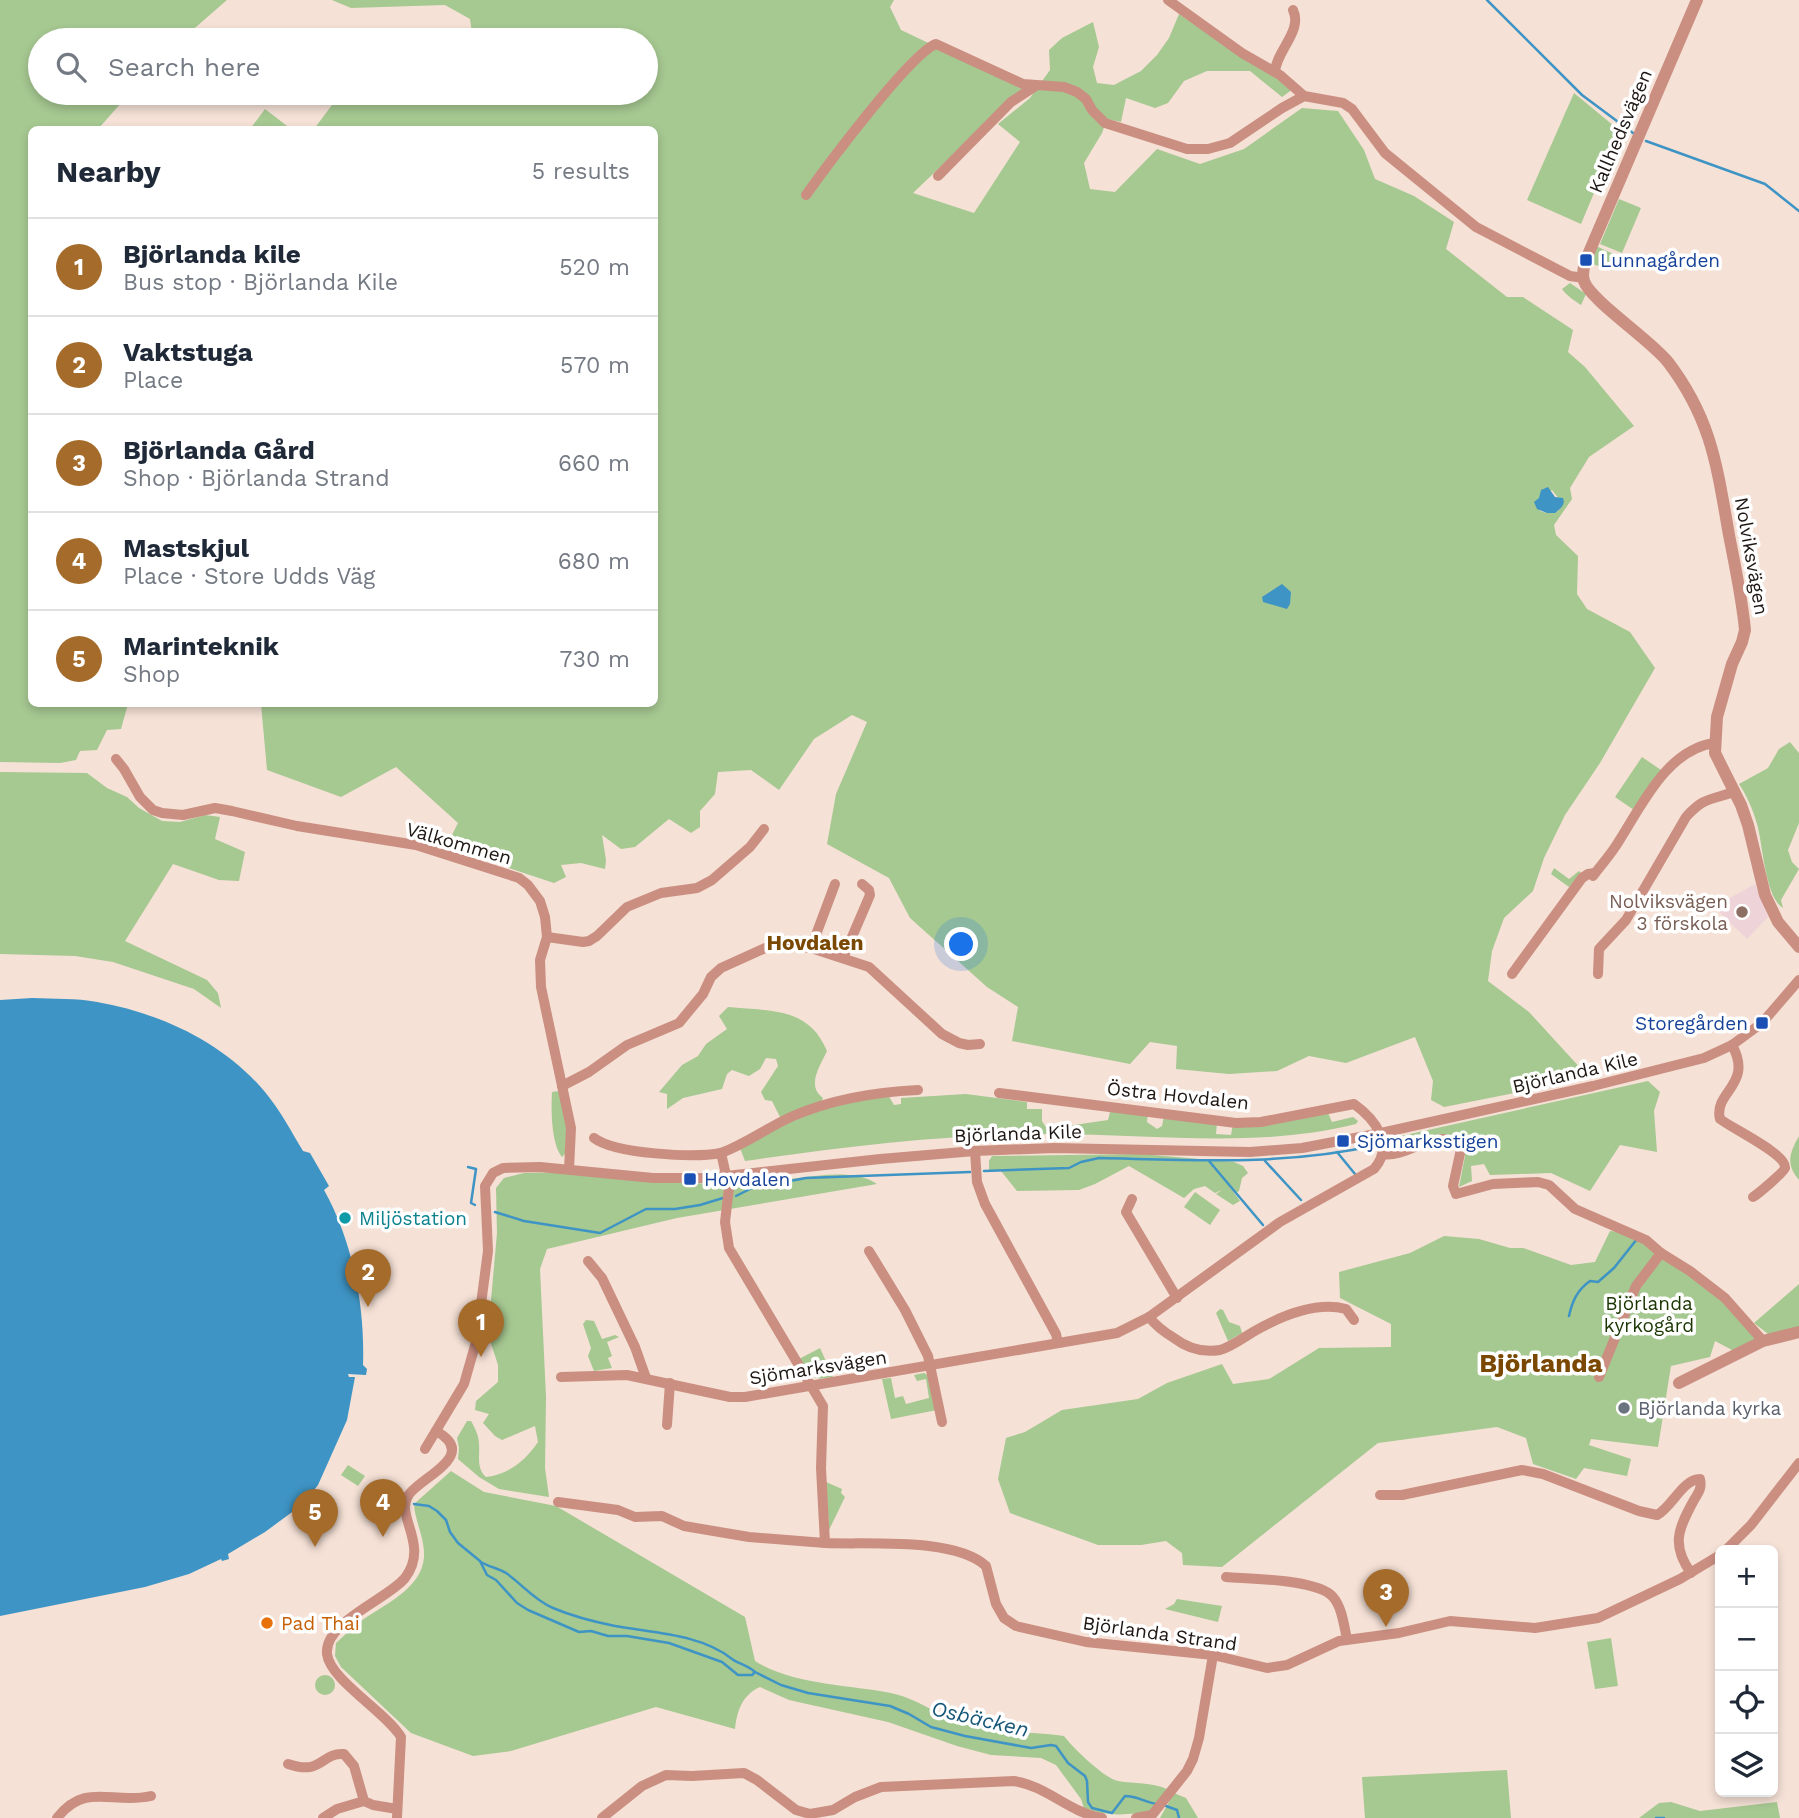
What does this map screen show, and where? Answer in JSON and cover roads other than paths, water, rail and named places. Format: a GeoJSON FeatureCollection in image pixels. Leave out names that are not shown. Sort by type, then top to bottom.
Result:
{"type":"FeatureCollection","features":[{"type":"Feature","properties":{"kind":"street"},"geometry":{"type":"LineString","coordinates":[[1168,0],[1242,53],[1275,72],[1304,96],[1331,99],[1352,109],[1385,153],[1483,232],[1570,276],[1584,278]]}},
{"type":"Feature","properties":{"kind":"street","name":"Kallhedsvägen"},"geometry":{"type":"LineString","coordinates":[[1584,278],[1590,250],[1697,0]]}},
{"type":"Feature","properties":{"kind":"street"},"geometry":{"type":"LineString","coordinates":[[1275,72],[1276,61],[1296,20],[1293,10]]}},
{"type":"Feature","properties":{"kind":"street"},"geometry":{"type":"LineString","coordinates":[[806,195],[905,71],[930,46],[936,44],[1023,84],[1064,87],[1076,92],[1086,99],[1099,119],[1105,123],[1156,141],[1195,150],[1230,143],[1304,96]]}},
{"type":"Feature","properties":{"kind":"street"},"geometry":{"type":"LineString","coordinates":[[938,176],[1011,102],[1036,86]]}},
{"type":"Feature","properties":{"kind":"street","name":"Nolviksvägen"},"geometry":{"type":"LineString","coordinates":[[1584,278],[1588,288],[1669,363],[1692,400],[1710,438],[1745,630],[1727,680],[1717,717],[1714,743],[1721,767],[1741,805],[1753,840],[1765,895],[1778,922],[1799,947]]}},
{"type":"Feature","properties":{"kind":"street"},"geometry":{"type":"LineString","coordinates":[[1512,974],[1582,878],[1594,874],[1617,845],[1662,774],[1675,762],[1706,744],[1714,743]]}},
{"type":"Feature","properties":{"kind":"street","name":"Välkommen"},"geometry":{"type":"LineString","coordinates":[[116,759],[140,797],[153,810],[162,813],[183,815],[215,808],[297,826],[416,845],[519,878],[528,885],[540,901],[545,917],[547,937],[540,960],[541,987],[571,1128],[569,1169]]}},
{"type":"Feature","properties":{"kind":"street"},"geometry":{"type":"LineString","coordinates":[[1598,974],[1599,949],[1626,920],[1686,817],[1697,804],[1708,798],[1733,792]]}},
{"type":"Feature","properties":{"kind":"street"},"geometry":{"type":"LineString","coordinates":[[547,937],[589,941],[627,907],[661,893],[696,888],[712,880],[746,851],[764,830]]}},
{"type":"Feature","properties":{"kind":"street"},"geometry":{"type":"LineString","coordinates":[[811,948],[835,884]]}},
{"type":"Feature","properties":{"kind":"street"},"geometry":{"type":"LineString","coordinates":[[843,958],[870,895],[869,890],[862,884]]}},
{"type":"Feature","properties":{"kind":"street"},"geometry":{"type":"LineString","coordinates":[[562,1086],[589,1072],[627,1045],[678,1023],[703,994],[720,968],[774,944],[811,948],[869,967],[942,1034],[959,1043],[981,1044]]}},
{"type":"Feature","properties":{"kind":"street","name":"Björlanda Kile"},"geometry":{"type":"LineString","coordinates":[[425,1449],[464,1384],[477,1342],[488,1251],[484,1194],[486,1182],[493,1173],[502,1168],[524,1166],[673,1179],[728,1177],[975,1151],[1054,1148],[1272,1151],[1327,1144],[1684,1065],[1731,1045],[1762,1023],[1799,980]]}},
{"type":"Feature","properties":{"kind":"street"},"geometry":{"type":"LineString","coordinates":[[1731,1045],[1740,1067],[1719,1111],[1720,1119],[1773,1151],[1784,1162],[1785,1168],[1782,1174],[1753,1197]]}},
{"type":"Feature","properties":{"kind":"street"},"geometry":{"type":"LineString","coordinates":[[594,1138],[613,1146],[660,1153],[721,1153],[793,1116],[827,1105],[875,1092],[918,1090]]}},
{"type":"Feature","properties":{"kind":"street","name":"Östra Hovdalen"},"geometry":{"type":"LineString","coordinates":[[999,1093],[1236,1123],[1261,1122],[1354,1104],[1367,1114],[1381,1133]]}},
{"type":"Feature","properties":{"kind":"street"},"geometry":{"type":"LineString","coordinates":[[1354,1320],[1346,1309],[1314,1309],[1267,1324],[1227,1347],[1210,1351],[1183,1345],[1160,1329],[1149,1317],[1280,1222],[1374,1169],[1383,1154],[1381,1133]]}},
{"type":"Feature","properties":{"kind":"street"},"geometry":{"type":"LineString","coordinates":[[1383,1154],[1398,1154],[1444,1139],[1455,1141],[1462,1155],[1453,1186],[1456,1194],[1493,1184],[1545,1184],[1557,1190],[1576,1209],[1646,1240],[1690,1271],[1726,1298],[1763,1341]]}},
{"type":"Feature","properties":{"kind":"street"},"geometry":{"type":"LineString","coordinates":[[975,1151],[977,1182],[985,1204],[1051,1324],[1058,1342]]}},
{"type":"Feature","properties":{"kind":"street"},"geometry":{"type":"LineString","coordinates":[[721,1153],[730,1196],[725,1232],[729,1248],[820,1398],[824,1412],[821,1468],[825,1542]]}},
{"type":"Feature","properties":{"kind":"street"},"geometry":{"type":"LineString","coordinates":[[1132,1199],[1126,1212],[1177,1298]]}},
{"type":"Feature","properties":{"kind":"street"},"geometry":{"type":"LineString","coordinates":[[869,1251],[905,1310],[931,1364],[942,1422]]}},
{"type":"Feature","properties":{"kind":"street"},"geometry":{"type":"LineString","coordinates":[[1599,1377],[1636,1286],[1661,1253]]}},
{"type":"Feature","properties":{"kind":"street"},"geometry":{"type":"LineString","coordinates":[[588,1261],[602,1278],[635,1347],[646,1378]]}},
{"type":"Feature","properties":{"kind":"street","name":"Sjömarksvägen"},"geometry":{"type":"LineString","coordinates":[[561,1377],[608,1375],[646,1378],[735,1397],[812,1387],[1117,1333],[1149,1317]]}},
{"type":"Feature","properties":{"kind":"street"},"geometry":{"type":"LineString","coordinates":[[1679,1383],[1763,1341],[1799,1332]]}},
{"type":"Feature","properties":{"kind":"street"},"geometry":{"type":"LineString","coordinates":[[667,1425],[670,1383]]}},
{"type":"Feature","properties":{"kind":"street"},"geometry":{"type":"LineString","coordinates":[[323,1818],[364,1801],[397,1813],[401,1737],[390,1723],[336,1672],[328,1658],[327,1648],[334,1633],[400,1583],[410,1570],[415,1542],[406,1512],[406,1501],[415,1488],[441,1470],[450,1456],[451,1447],[448,1440],[436,1431]]}},
{"type":"Feature","properties":{"kind":"street"},"geometry":{"type":"LineString","coordinates":[[1731,1545],[1751,1525],[1799,1463]]}},
{"type":"Feature","properties":{"kind":"street"},"geometry":{"type":"LineString","coordinates":[[1380,1495],[1402,1495],[1522,1470],[1542,1474],[1639,1511],[1657,1515],[1667,1509],[1690,1482],[1700,1479],[1700,1491],[1676,1545],[1691,1573]]}},
{"type":"Feature","properties":{"kind":"street","name":"Björlanda Strand"},"geometry":{"type":"LineString","coordinates":[[558,1502],[618,1510],[635,1517],[662,1516],[684,1526],[770,1541],[910,1545],[966,1554],[986,1566],[996,1604],[1004,1618],[1016,1626],[1086,1642],[1213,1655],[1262,1668],[1278,1667],[1329,1644],[1347,1639],[1399,1633],[1450,1621],[1535,1628],[1575,1624],[1615,1611],[1715,1558]]}},
{"type":"Feature","properties":{"kind":"street"},"geometry":{"type":"LineString","coordinates":[[1226,1577],[1293,1583],[1323,1589],[1332,1595],[1337,1603],[1347,1639]]}},
{"type":"Feature","properties":{"kind":"street"},"geometry":{"type":"LineString","coordinates":[[1136,1818],[1152,1815],[1187,1772],[1194,1759],[1213,1655]]}},
{"type":"Feature","properties":{"kind":"street"},"geometry":{"type":"LineString","coordinates":[[288,1764],[307,1768],[316,1766],[336,1754],[344,1754],[354,1766],[364,1801]]}},
{"type":"Feature","properties":{"kind":"street"},"geometry":{"type":"LineString","coordinates":[[602,1818],[642,1786],[658,1777],[735,1772],[751,1776],[796,1810],[810,1814],[833,1810],[855,1797],[881,1787],[1014,1781],[1034,1785],[1074,1809],[1102,1818]]}},
{"type":"Feature","properties":{"kind":"street"},"geometry":{"type":"LineString","coordinates":[[57,1818],[71,1802],[82,1797],[151,1796]]}},
{"type":"Feature","properties":{"kind":"water"},"geometry":{"type":"Polygon","coordinates":[[[1548,487],[1555,497],[1564,500],[1562,507],[1555,513],[1537,509],[1534,502],[1539,498],[1541,490],[1548,487]]]}},
{"type":"Feature","properties":{"kind":"water"},"geometry":{"type":"Polygon","coordinates":[[[1282,584],[1291,592],[1287,609],[1263,602],[1262,597],[1282,584]]]}},
{"type":"Feature","properties":{"kind":"water"},"geometry":{"type":"Polygon","coordinates":[[[32,998],[97,1002],[167,1022],[210,1044],[230,1058],[265,1092],[303,1151],[310,1153],[329,1186],[324,1190],[343,1231],[355,1275],[362,1320],[363,1365],[367,1369],[366,1375],[348,1374],[349,1377],[355,1377],[347,1420],[318,1485],[303,1504],[265,1532],[228,1554],[229,1559],[221,1559],[189,1574],[145,1587],[0,1616],[0,1000],[32,998]]]}},
{"type":"Feature","properties":{"kind":"waterway"},"geometry":{"type":"LineString","coordinates":[[1487,0],[1582,95],[1633,133]]}},
{"type":"Feature","properties":{"kind":"waterway"},"geometry":{"type":"LineString","coordinates":[[1646,141],[1765,184],[1799,211]]}},
{"type":"Feature","properties":{"kind":"waterway"},"geometry":{"type":"LineString","coordinates":[[984,1171],[1069,1168],[1099,1158],[1273,1159],[1342,1152],[1377,1145]]}},
{"type":"Feature","properties":{"kind":"waterway"},"geometry":{"type":"LineString","coordinates":[[1337,1152],[1355,1174]]}},
{"type":"Feature","properties":{"kind":"waterway"},"geometry":{"type":"LineString","coordinates":[[1209,1161],[1263,1225]]}},
{"type":"Feature","properties":{"kind":"waterway"},"geometry":{"type":"LineString","coordinates":[[1265,1161],[1301,1200]]}},
{"type":"Feature","properties":{"kind":"waterway"},"geometry":{"type":"LineString","coordinates":[[468,1167],[476,1169],[471,1203],[475,1205]]}},
{"type":"Feature","properties":{"kind":"waterway"},"geometry":{"type":"LineString","coordinates":[[736,1196],[752,1188],[806,1178],[970,1172]]}},
{"type":"Feature","properties":{"kind":"waterway"},"geometry":{"type":"LineString","coordinates":[[495,1212],[524,1221],[600,1233],[646,1209],[675,1209],[723,1198]]}},
{"type":"Feature","properties":{"kind":"waterway"},"geometry":{"type":"LineString","coordinates":[[1569,1316],[1578,1292],[1590,1281],[1598,1282],[1614,1268],[1637,1239]]}},
{"type":"Feature","properties":{"kind":"waterway","name":"Osbäcken"},"geometry":{"type":"LineString","coordinates":[[414,1504],[429,1506],[437,1511],[446,1520],[458,1543],[480,1561],[487,1575],[496,1580],[517,1603],[579,1632],[591,1631],[608,1636],[627,1636],[669,1643],[722,1662],[738,1675],[752,1675],[755,1672],[781,1685],[808,1693],[890,1706],[931,1727],[965,1736],[1031,1748],[1056,1746],[1068,1763],[1085,1776],[1088,1802],[1092,1808],[1112,1813],[1125,1796],[1158,1804]]}},
{"type":"Feature","properties":{"kind":"waterway","name":"Osbäcken"},"geometry":{"type":"LineString","coordinates":[[481,1562],[506,1573],[540,1601],[553,1608],[607,1624],[691,1639],[720,1651],[755,1672]]}},
{"type":"Feature","properties":{"kind":"waterway","name":"Osbäcken"},"geometry":{"type":"LineString","coordinates":[[1166,1806],[1177,1810],[1179,1818]]}},
{"type":"Feature","properties":{"kind":"waterway","name":"Osbäcken"},"geometry":{"type":"LineString","coordinates":[[1656,1818],[1664,1818]]}},
{"type":"Feature","properties":{"kind":"place","name":"Lunnagården"},"geometry":{"type":"Point","coordinates":[1586,260]}},
{"type":"Feature","properties":{"kind":"place","name":"Nolviksvägen 3 förskola"},"geometry":{"type":"Point","coordinates":[1742,912]}},
{"type":"Feature","properties":{"kind":"place","name":"Storegården"},"geometry":{"type":"Point","coordinates":[1762,1023]}},
{"type":"Feature","properties":{"kind":"place","name":"Sjömarksstigen"},"geometry":{"type":"Point","coordinates":[1343,1141]}},
{"type":"Feature","properties":{"kind":"place","name":"Hovdalen"},"geometry":{"type":"Point","coordinates":[690,1179]}},
{"type":"Feature","properties":{"kind":"place","name":"Miljöstation"},"geometry":{"type":"Point","coordinates":[345,1218]}},
{"type":"Feature","properties":{"kind":"place","name":"Vaktstuga"},"geometry":{"type":"Point","coordinates":[368,1307]}},
{"type":"Feature","properties":{"kind":"place","name":"Björlanda kile"},"geometry":{"type":"Point","coordinates":[481,1357]}},
{"type":"Feature","properties":{"kind":"place","name":"Björlanda kyrka"},"geometry":{"type":"Point","coordinates":[1624,1408]}},
{"type":"Feature","properties":{"kind":"place","name":"Mastskjul"},"geometry":{"type":"Point","coordinates":[383,1537]}},
{"type":"Feature","properties":{"kind":"place","name":"Marinteknik"},"geometry":{"type":"Point","coordinates":[315,1547]}},
{"type":"Feature","properties":{"kind":"place","name":"Pad Thai"},"geometry":{"type":"Point","coordinates":[267,1623]}},
{"type":"Feature","properties":{"kind":"place","name":"Björlanda Gård"},"geometry":{"type":"Point","coordinates":[1386,1627]}},
{"type":"Feature","properties":{"kind":"district","name":"Hovdalen"},"geometry":{"type":"Point","coordinates":[815,943]}},
{"type":"Feature","properties":{"kind":"district","name":"Björlanda"},"geometry":{"type":"Point","coordinates":[1541,1363]}},
{"type":"Feature","properties":{"kind":"park label","name":"Björlanda kyrkogård"},"geometry":{"type":"Point","coordinates":[1649,1314]}}]}
